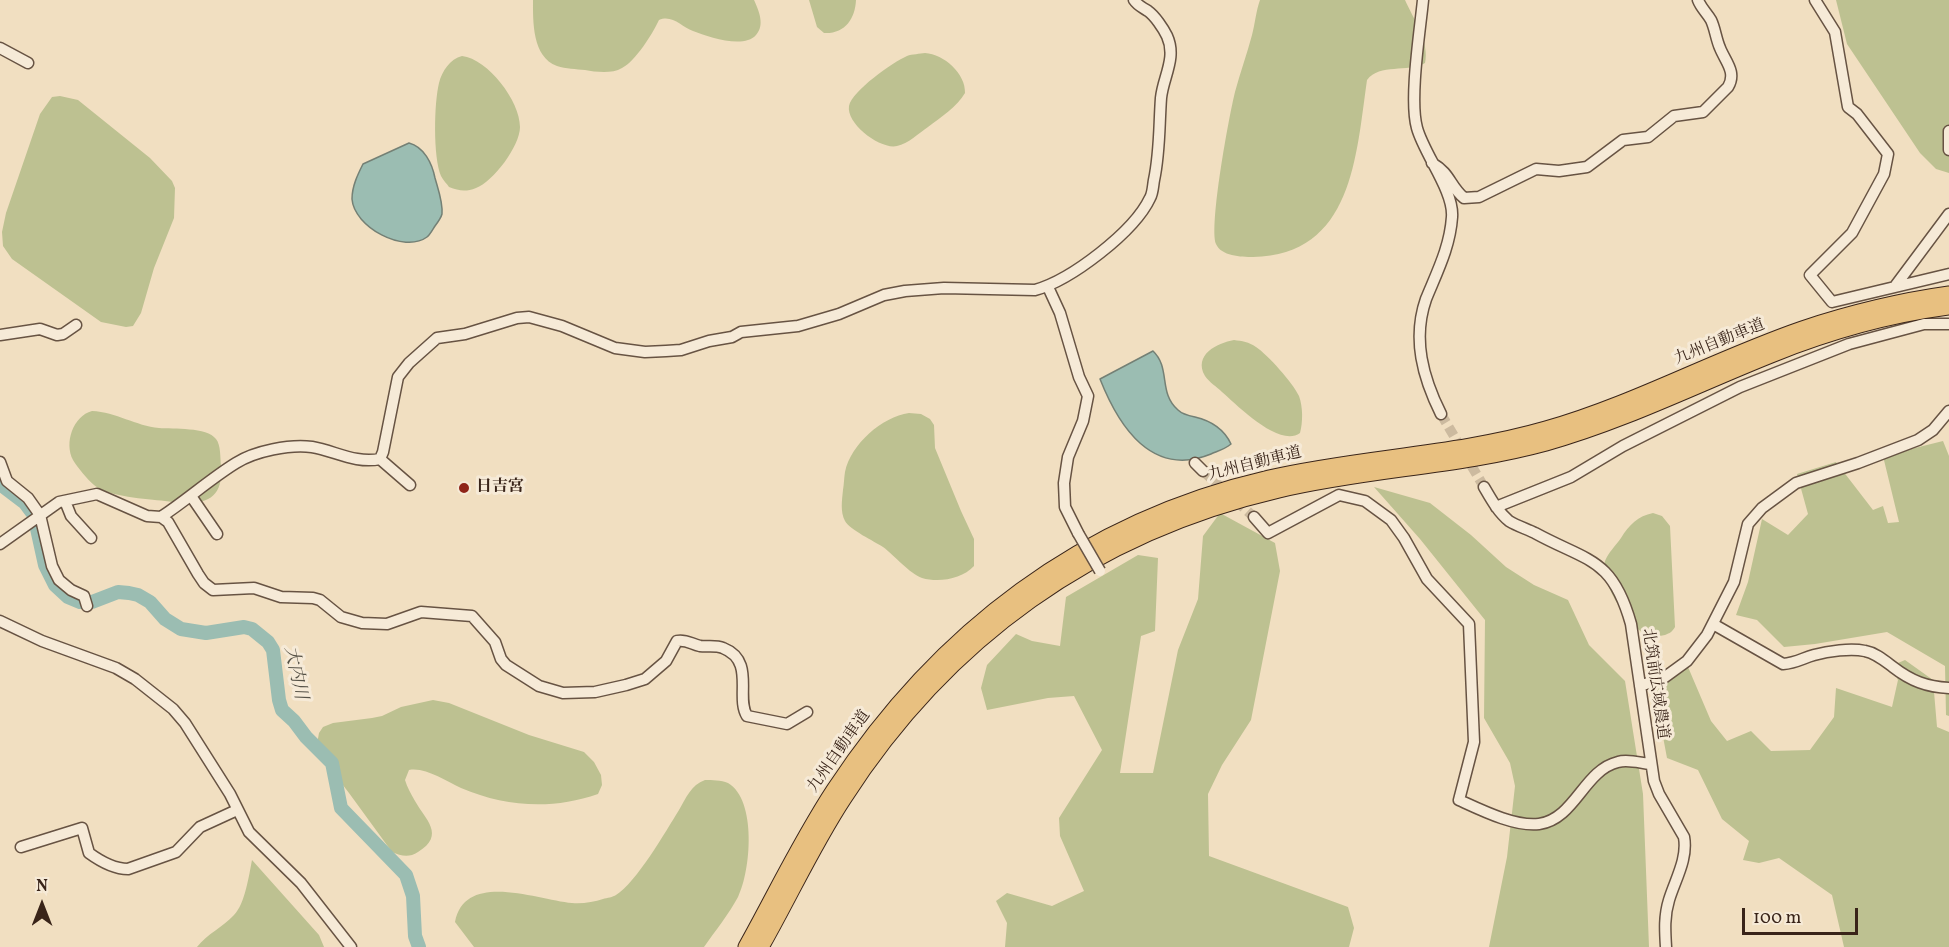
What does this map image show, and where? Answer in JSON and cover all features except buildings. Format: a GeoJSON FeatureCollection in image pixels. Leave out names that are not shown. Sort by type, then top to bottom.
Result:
{"type":"FeatureCollection","features":[{"type":"Feature","properties":{"kind":"highway","name":"九州自動車道"},"geometry":{"type":"LineString","coordinates":[[746,947],[816,819],[854,761],[896,704],[926,671],[998,607],[1097,542],[1173,507],[1249,483],[1307,471],[1472,445],[1552,427],[1610,408],[1808,327],[1865,310],[1949,294]]}},
{"type":"Feature","properties":{"kind":"highway","name":"九州自動車道"},"geometry":{"type":"LineString","coordinates":[[761,947],[844,798],[888,735],[933,683],[1006,618],[1070,573],[1108,551],[1181,519],[1244,498],[1313,483],[1450,463],[1544,443],[1616,420],[1819,337],[1899,315],[1949,307]]}},
{"type":"Feature","properties":{"kind":"street"},"geometry":{"type":"LineString","coordinates":[[380,459],[398,377],[409,363],[437,338],[465,334],[517,318],[529,318],[562,326],[615,348],[645,352],[681,350],[709,341],[732,337],[741,332],[798,326],[838,314],[884,295],[905,291],[944,288],[1035,290],[1048,287],[1105,249],[1128,228],[1151,197],[1159,156],[1161,95],[1172,54],[1167,37],[1159,24],[1134,0]]}},
{"type":"Feature","properties":{"kind":"street"},"geometry":{"type":"LineString","coordinates":[[1423,0],[1415,111],[1416,126],[1449,200],[1452,218],[1446,251],[1426,300],[1420,322],[1422,368],[1441,414]]}},
{"type":"Feature","properties":{"kind":"street"},"geometry":{"type":"LineString","coordinates":[[1432,163],[1445,171],[1458,193],[1464,198],[1479,197],[1536,169],[1559,171],[1587,167],[1623,140],[1648,137],[1674,116],[1703,112],[1731,83],[1732,71],[1720,48],[1712,21],[1698,0]]}},
{"type":"Feature","properties":{"kind":"street"},"geometry":{"type":"LineString","coordinates":[[1815,0],[1835,32],[1848,107],[1857,114],[1888,154],[1884,174],[1852,233],[1810,275],[1832,302],[1949,274]]}},
{"type":"Feature","properties":{"kind":"street"},"geometry":{"type":"LineString","coordinates":[[0,48],[28,63]]}},
{"type":"Feature","properties":{"kind":"street"},"geometry":{"type":"LineString","coordinates":[[1949,131],[1949,150]]}},
{"type":"Feature","properties":{"kind":"street"},"geometry":{"type":"LineString","coordinates":[[1896,285],[1949,214]]}},
{"type":"Feature","properties":{"kind":"street"},"geometry":{"type":"LineString","coordinates":[[1048,287],[1060,313],[1079,377],[1088,396],[1083,421],[1068,457],[1064,483],[1065,507],[1100,570]]}},
{"type":"Feature","properties":{"kind":"street"},"geometry":{"type":"LineString","coordinates":[[1496,507],[1571,477],[1623,446],[1740,387],[1849,344],[1924,324],[1949,324]]}},
{"type":"Feature","properties":{"kind":"street"},"geometry":{"type":"LineString","coordinates":[[0,335],[40,329],[57,335],[63,334],[76,325]]}},
{"type":"Feature","properties":{"kind":"street"},"geometry":{"type":"LineString","coordinates":[[1640,686],[1665,677],[1687,661],[1713,624],[1734,582],[1748,524],[1762,508],[1796,483],[1918,440],[1933,430],[1949,411]]}},
{"type":"Feature","properties":{"kind":"street"},"geometry":{"type":"LineString","coordinates":[[161,517],[237,462],[281,448],[312,447],[372,461],[380,459]]}},
{"type":"Feature","properties":{"kind":"street"},"geometry":{"type":"LineString","coordinates":[[380,459],[410,485]]}},
{"type":"Feature","properties":{"kind":"street"},"geometry":{"type":"LineString","coordinates":[[0,462],[7,481],[28,498],[40,514],[54,573],[59,580],[85,601]]}},
{"type":"Feature","properties":{"kind":"street","name":"北筑前広域農道"},"geometry":{"type":"LineString","coordinates":[[1484,487],[1496,507],[1510,521],[1600,566],[1616,584],[1625,603],[1631,624],[1650,764],[1659,794],[1684,837],[1685,844],[1683,861],[1666,911],[1665,947]]}},
{"type":"Feature","properties":{"kind":"street"},"geometry":{"type":"LineString","coordinates":[[0,544],[59,502],[96,494],[101,495],[147,516],[161,517],[168,522],[204,583],[217,591],[254,588],[281,597],[313,598],[320,600],[341,617],[371,623],[387,624],[422,612],[472,616],[495,642],[501,659],[506,665],[539,686],[563,693],[595,692],[626,686],[645,679],[666,661],[677,641],[686,640],[698,646],[717,646],[733,655],[742,671],[743,703],[747,716],[787,724],[807,712]]}},
{"type":"Feature","properties":{"kind":"street"},"geometry":{"type":"LineString","coordinates":[[1254,517],[1268,532],[1339,495],[1365,501],[1391,520],[1427,579],[1469,624],[1474,742],[1459,800],[1490,813],[1523,823],[1538,824],[1552,820],[1568,807],[1601,770],[1618,762],[1634,761],[1650,764]]}},
{"type":"Feature","properties":{"kind":"street"},"geometry":{"type":"LineString","coordinates":[[191,496],[217,534]]}},
{"type":"Feature","properties":{"kind":"street"},"geometry":{"type":"LineString","coordinates":[[65,501],[71,516],[91,538]]}},
{"type":"Feature","properties":{"kind":"street"},"geometry":{"type":"LineString","coordinates":[[0,621],[42,641],[116,668],[158,696],[185,723],[230,794],[249,832],[301,883],[351,947]]}},
{"type":"Feature","properties":{"kind":"street"},"geometry":{"type":"LineString","coordinates":[[1713,624],[1783,664],[1796,663],[1814,655],[1866,651],[1881,657],[1920,684],[1949,688]]}},
{"type":"Feature","properties":{"kind":"street"},"geometry":{"type":"LineString","coordinates":[[21,847],[82,828],[89,853],[112,866],[128,869],[176,852],[200,827],[237,810]]}},
{"type":"Feature","properties":{"kind":"green space"},"geometry":{"type":"Polygon","coordinates":[[[533,0],[754,0],[761,22],[756,35],[743,41],[735,41],[707,36],[673,20],[659,20],[638,54],[622,68],[604,72],[571,69],[557,66],[549,61],[538,47],[533,18],[533,0]]]}},
{"type":"Feature","properties":{"kind":"green space"},"geometry":{"type":"Polygon","coordinates":[[[809,0],[856,0],[854,13],[848,24],[838,31],[824,33],[817,27],[809,0]]]}},
{"type":"Feature","properties":{"kind":"green space"},"geometry":{"type":"Polygon","coordinates":[[[1260,0],[1405,0],[1420,31],[1426,55],[1425,63],[1418,66],[1386,70],[1372,75],[1367,80],[1359,139],[1352,169],[1343,196],[1330,220],[1311,239],[1286,252],[1243,257],[1222,251],[1216,244],[1215,216],[1232,105],[1260,0]]]}},
{"type":"Feature","properties":{"kind":"green space"},"geometry":{"type":"Polygon","coordinates":[[[1836,0],[1949,0],[1949,173],[1936,169],[1920,153],[1847,44],[1836,0]]]}},
{"type":"Feature","properties":{"kind":"green space"},"geometry":{"type":"Polygon","coordinates":[[[925,53],[946,61],[958,72],[965,93],[948,112],[905,143],[890,146],[874,140],[853,120],[849,106],[852,100],[865,85],[892,64],[907,56],[925,53]]]}},
{"type":"Feature","properties":{"kind":"green space"},"geometry":{"type":"Polygon","coordinates":[[[462,56],[482,65],[501,83],[515,105],[520,127],[516,144],[497,171],[483,184],[466,190],[449,187],[441,176],[438,167],[435,130],[440,79],[450,63],[462,56]]]}},
{"type":"Feature","properties":{"kind":"green space"},"geometry":{"type":"Polygon","coordinates":[[[60,96],[78,100],[150,158],[172,181],[175,188],[174,218],[154,268],[141,313],[133,326],[126,327],[101,322],[12,259],[3,246],[2,232],[6,213],[40,114],[52,97],[60,96]]]}},
{"type":"Feature","properties":{"kind":"green space"},"geometry":{"type":"Polygon","coordinates":[[[1234,340],[1256,347],[1291,384],[1299,396],[1301,405],[1300,433],[1291,436],[1281,435],[1270,430],[1248,415],[1205,376],[1202,369],[1204,356],[1214,347],[1234,340]]]}},
{"type":"Feature","properties":{"kind":"green space"},"geometry":{"type":"Polygon","coordinates":[[[92,411],[151,427],[198,431],[212,435],[218,442],[220,452],[221,479],[218,489],[206,500],[188,503],[128,497],[94,485],[70,453],[70,438],[75,424],[85,414],[92,411]]]}},
{"type":"Feature","properties":{"kind":"green space"},"geometry":{"type":"Polygon","coordinates":[[[909,413],[921,414],[930,419],[934,425],[935,448],[974,539],[974,566],[950,579],[929,579],[917,576],[883,547],[852,528],[842,514],[845,472],[854,452],[878,426],[909,413]]]}},
{"type":"Feature","properties":{"kind":"green space"},"geometry":{"type":"Polygon","coordinates":[[[1943,441],[1949,456],[1949,716],[1946,715],[1945,666],[1887,632],[1784,647],[1757,620],[1736,615],[1748,582],[1762,519],[1788,535],[1808,514],[1797,474],[1836,462],[1873,510],[1883,506],[1888,523],[1899,522],[1883,456],[1943,441]]]}},
{"type":"Feature","properties":{"kind":"green space"},"geometry":{"type":"Polygon","coordinates":[[[1374,487],[1430,503],[1471,535],[1506,567],[1534,585],[1568,600],[1589,645],[1625,681],[1643,794],[1649,947],[1489,947],[1507,857],[1515,786],[1510,763],[1484,718],[1485,620],[1420,539],[1374,487]]]}},
{"type":"Feature","properties":{"kind":"green space"},"geometry":{"type":"Polygon","coordinates":[[[1220,513],[1275,543],[1280,571],[1251,720],[1222,765],[1208,794],[1209,856],[1348,907],[1354,928],[1349,947],[1005,947],[1007,923],[996,901],[1007,893],[1052,906],[1084,891],[1060,836],[1059,818],[1102,750],[1074,696],[1048,698],[987,710],[981,688],[987,665],[1016,634],[1032,641],[1060,646],[1066,597],[1138,555],[1158,558],[1155,631],[1141,636],[1120,773],[1153,773],[1178,650],[1198,599],[1203,536],[1220,513]]]}},
{"type":"Feature","properties":{"kind":"green space"},"geometry":{"type":"Polygon","coordinates":[[[1653,513],[1662,516],[1670,526],[1675,627],[1670,633],[1659,636],[1642,632],[1629,619],[1615,600],[1604,569],[1606,558],[1627,529],[1638,519],[1653,513]]]}},
{"type":"Feature","properties":{"kind":"green space"},"geometry":{"type":"Polygon","coordinates":[[[1905,660],[1933,680],[1937,727],[1949,732],[1949,947],[1844,947],[1832,895],[1779,858],[1759,863],[1743,860],[1749,841],[1722,819],[1698,770],[1667,758],[1652,678],[1688,667],[1711,721],[1727,741],[1751,731],[1771,751],[1810,750],[1834,717],[1836,688],[1892,707],[1898,680],[1891,666],[1905,660]]]}},
{"type":"Feature","properties":{"kind":"green space"},"geometry":{"type":"Polygon","coordinates":[[[433,700],[449,703],[529,735],[584,752],[594,762],[601,775],[602,785],[598,794],[546,804],[512,802],[478,794],[429,773],[409,770],[405,780],[431,827],[431,839],[418,852],[408,856],[392,852],[319,754],[317,744],[319,733],[323,727],[333,723],[382,716],[401,707],[433,700]]]}},
{"type":"Feature","properties":{"kind":"green space"},"geometry":{"type":"Polygon","coordinates":[[[705,780],[728,783],[737,792],[744,804],[749,837],[746,871],[738,897],[704,947],[474,947],[455,922],[462,906],[473,897],[487,892],[523,894],[576,903],[592,902],[616,895],[632,880],[659,843],[689,792],[705,780]]]}},
{"type":"Feature","properties":{"kind":"green space"},"geometry":{"type":"Polygon","coordinates":[[[252,860],[319,935],[324,947],[197,947],[238,910],[246,889],[252,860]]]}},
{"type":"Feature","properties":{"kind":"water"},"geometry":{"type":"Polygon","coordinates":[[[409,143],[419,148],[429,161],[440,196],[442,214],[427,237],[406,242],[394,240],[371,228],[361,219],[355,209],[352,194],[363,164],[409,143]]]}},
{"type":"Feature","properties":{"kind":"water"},"geometry":{"type":"Polygon","coordinates":[[[1153,351],[1162,365],[1168,396],[1172,403],[1182,413],[1217,426],[1231,444],[1224,449],[1190,460],[1171,459],[1140,444],[1128,430],[1117,414],[1100,379],[1153,351]]]}},
{"type":"Feature","properties":{"kind":"waterway","name":"大内川"},"geometry":{"type":"LineString","coordinates":[[0,484],[25,503],[34,515],[45,565],[55,585],[68,597],[80,602],[92,602],[118,592],[138,595],[150,602],[165,619],[181,629],[206,633],[244,627],[252,629],[268,642],[273,650],[282,710],[332,763],[341,808],[406,875],[413,896],[415,936],[419,947]]}},
{"type":"Feature","properties":{"kind":"tunnel"},"geometry":{"type":"LineString","coordinates":[[1441,414],[1484,487]]}},
{"type":"Feature","properties":{"kind":"tunnel"},"geometry":{"type":"LineString","coordinates":[[1203,471],[1254,517]]}},
{"type":"Feature","properties":{"kind":"place","name":"日吉宮"},"geometry":{"type":"Point","coordinates":[464,488]}}]}
